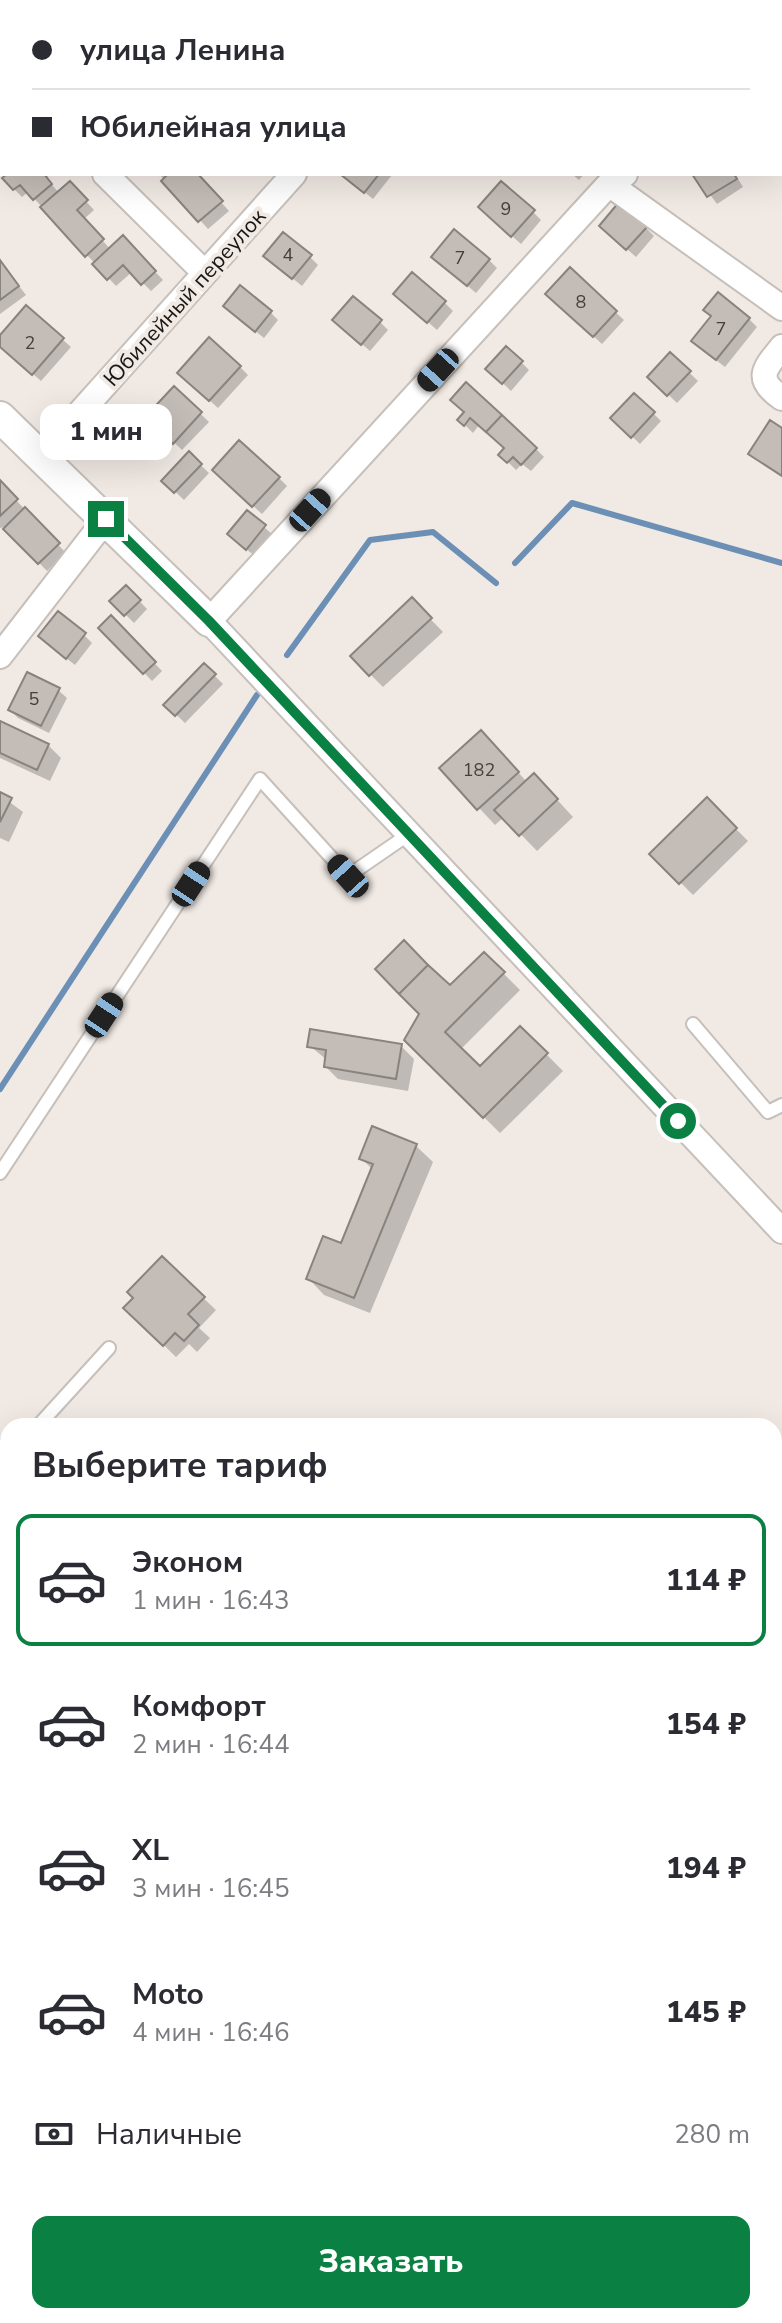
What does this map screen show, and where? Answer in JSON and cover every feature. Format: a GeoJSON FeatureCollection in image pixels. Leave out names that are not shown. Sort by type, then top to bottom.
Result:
{"type":"FeatureCollection","features":[{"type":"Feature","properties":{"kind":"street"},"geometry":{"type":"LineString","coordinates":[[107,176],[205,273]]}},
{"type":"Feature","properties":{"kind":"street","name":"Юбилейный переулок"},"geometry":{"type":"LineString","coordinates":[[41,456],[292,176]]}},
{"type":"Feature","properties":{"kind":"street"},"geometry":{"type":"LineString","coordinates":[[209,621],[617,179],[782,308]]}},
{"type":"Feature","properties":{"kind":"street"},"geometry":{"type":"LineString","coordinates":[[782,347],[767,366],[764,377],[768,388],[782,398]]}},
{"type":"Feature","properties":{"kind":"street"},"geometry":{"type":"LineString","coordinates":[[0,417],[209,621],[782,1231]]}},
{"type":"Feature","properties":{"kind":"street"},"geometry":{"type":"LineString","coordinates":[[0,656],[106,519]]}},
{"type":"Feature","properties":{"kind":"lane"},"geometry":{"type":"LineString","coordinates":[[0,1173],[260,779],[348,876],[409,834]]}},
{"type":"Feature","properties":{"kind":"lane"},"geometry":{"type":"LineString","coordinates":[[693,1024],[768,1112],[782,1105]]}},
{"type":"Feature","properties":{"kind":"lane"},"geometry":{"type":"LineString","coordinates":[[45,1418],[109,1348]]}},
{"type":"Feature","properties":{"kind":"building"},"geometry":{"type":"Polygon","coordinates":[[[46,176],[52,184],[33,200],[20,185],[13,190],[2,178],[46,176]]]}},
{"type":"Feature","properties":{"kind":"building"},"geometry":{"type":"Polygon","coordinates":[[[166,176],[200,176],[223,201],[198,222],[161,181],[166,176]]]}},
{"type":"Feature","properties":{"kind":"building"},"geometry":{"type":"Polygon","coordinates":[[[343,176],[377,176],[364,193],[343,176]]]}},
{"type":"Feature","properties":{"kind":"building"},"geometry":{"type":"Polygon","coordinates":[[[693,176],[735,176],[737,179],[707,197],[693,176]]]}},
{"type":"Feature","properties":{"kind":"building"},"geometry":{"type":"Polygon","coordinates":[[[70,181],[88,200],[77,210],[104,239],[85,257],[40,207],[70,181]]]}},
{"type":"Feature","properties":{"kind":"building"},"geometry":{"type":"Polygon","coordinates":[[[501,181],[535,210],[511,237],[478,207],[501,181]]]}},
{"type":"Feature","properties":{"kind":"building"},"geometry":{"type":"Polygon","coordinates":[[[619,202],[647,227],[626,250],[599,226],[619,202]]]}},
{"type":"Feature","properties":{"kind":"building"},"geometry":{"type":"Polygon","coordinates":[[[454,229],[490,259],[467,286],[431,257],[454,229]]]}},
{"type":"Feature","properties":{"kind":"building"},"geometry":{"type":"Polygon","coordinates":[[[283,232],[312,255],[292,279],[263,256],[283,232]]]}},
{"type":"Feature","properties":{"kind":"building"},"geometry":{"type":"Polygon","coordinates":[[[123,235],[156,271],[141,285],[123,265],[107,280],[92,264],[123,235]]]}},
{"type":"Feature","properties":{"kind":"building"},"geometry":{"type":"Polygon","coordinates":[[[0,260],[19,286],[0,300],[0,260]]]}},
{"type":"Feature","properties":{"kind":"building"},"geometry":{"type":"Polygon","coordinates":[[[570,267],[617,311],[593,337],[545,294],[570,267]]]}},
{"type":"Feature","properties":{"kind":"building"},"geometry":{"type":"Polygon","coordinates":[[[412,272],[446,301],[427,323],[393,294],[412,272]]]}},
{"type":"Feature","properties":{"kind":"building"},"geometry":{"type":"Polygon","coordinates":[[[240,285],[272,311],[255,332],[223,306],[240,285]]]}},
{"type":"Feature","properties":{"kind":"building"},"geometry":{"type":"Polygon","coordinates":[[[718,292],[750,318],[716,360],[691,341],[711,316],[703,310],[718,292]]]}},
{"type":"Feature","properties":{"kind":"building"},"geometry":{"type":"Polygon","coordinates":[[[353,296],[382,320],[361,345],[332,320],[353,296]]]}},
{"type":"Feature","properties":{"kind":"building"},"geometry":{"type":"Polygon","coordinates":[[[26,305],[64,338],[32,375],[0,347],[0,335],[26,305]]]}},
{"type":"Feature","properties":{"kind":"building"},"geometry":{"type":"Polygon","coordinates":[[[209,337],[241,366],[209,401],[177,373],[209,337]]]}},
{"type":"Feature","properties":{"kind":"building"},"geometry":{"type":"Polygon","coordinates":[[[506,346],[523,361],[502,384],[485,369],[506,346]]]}},
{"type":"Feature","properties":{"kind":"building"},"geometry":{"type":"Polygon","coordinates":[[[670,352],[691,371],[667,396],[647,377],[670,352]]]}},
{"type":"Feature","properties":{"kind":"building"},"geometry":{"type":"Polygon","coordinates":[[[466,382],[502,415],[486,432],[470,418],[464,426],[457,420],[464,412],[450,400],[466,382]]]}},
{"type":"Feature","properties":{"kind":"building"},"geometry":{"type":"Polygon","coordinates":[[[174,386],[202,412],[173,444],[145,417],[174,386]]]}},
{"type":"Feature","properties":{"kind":"building"},"geometry":{"type":"Polygon","coordinates":[[[634,393],[655,412],[631,438],[610,418],[634,393]]]}},
{"type":"Feature","properties":{"kind":"building"},"geometry":{"type":"Polygon","coordinates":[[[502,415],[537,448],[521,465],[513,457],[507,463],[498,455],[504,448],[486,432],[502,415]]]}},
{"type":"Feature","properties":{"kind":"building"},"geometry":{"type":"Polygon","coordinates":[[[770,420],[782,428],[782,476],[748,454],[770,420]]]}},
{"type":"Feature","properties":{"kind":"building"},"geometry":{"type":"Polygon","coordinates":[[[239,440],[280,477],[252,507],[212,470],[239,440]]]}},
{"type":"Feature","properties":{"kind":"building"},"geometry":{"type":"Polygon","coordinates":[[[189,451],[202,464],[174,493],[161,481],[189,451]]]}},
{"type":"Feature","properties":{"kind":"building"},"geometry":{"type":"Polygon","coordinates":[[[0,480],[18,499],[0,516],[0,480]]]}},
{"type":"Feature","properties":{"kind":"building"},"geometry":{"type":"Polygon","coordinates":[[[25,507],[60,543],[38,564],[3,529],[25,507]]]}},
{"type":"Feature","properties":{"kind":"building"},"geometry":{"type":"Polygon","coordinates":[[[247,510],[266,525],[246,550],[227,534],[247,510]]]}},
{"type":"Feature","properties":{"kind":"building"},"geometry":{"type":"Polygon","coordinates":[[[126,585],[141,600],[124,616],[109,601],[126,585]]]}},
{"type":"Feature","properties":{"kind":"building"},"geometry":{"type":"Polygon","coordinates":[[[412,597],[432,618],[369,676],[350,656],[412,597]]]}},
{"type":"Feature","properties":{"kind":"building"},"geometry":{"type":"Polygon","coordinates":[[[58,611],[86,633],[66,659],[38,636],[58,611]]]}},
{"type":"Feature","properties":{"kind":"building"},"geometry":{"type":"Polygon","coordinates":[[[111,615],[156,662],[143,674],[98,628],[111,615]]]}},
{"type":"Feature","properties":{"kind":"building"},"geometry":{"type":"Polygon","coordinates":[[[204,663],[216,674],[175,716],[163,705],[204,663]]]}},
{"type":"Feature","properties":{"kind":"building"},"geometry":{"type":"Polygon","coordinates":[[[27,672],[60,688],[41,726],[8,710],[27,672]]]}},
{"type":"Feature","properties":{"kind":"building"},"geometry":{"type":"Polygon","coordinates":[[[0,721],[49,744],[37,770],[0,753],[0,721]]]}},
{"type":"Feature","properties":{"kind":"building"},"geometry":{"type":"Polygon","coordinates":[[[481,730],[519,772],[477,810],[439,768],[481,730]]]}},
{"type":"Feature","properties":{"kind":"building"},"geometry":{"type":"Polygon","coordinates":[[[534,773],[558,799],[519,836],[494,810],[534,773]]]}},
{"type":"Feature","properties":{"kind":"building"},"geometry":{"type":"Polygon","coordinates":[[[0,792],[12,798],[0,822],[0,792]]]}},
{"type":"Feature","properties":{"kind":"building"},"geometry":{"type":"Polygon","coordinates":[[[707,797],[737,828],[679,884],[649,854],[707,797]]]}},
{"type":"Feature","properties":{"kind":"building"},"geometry":{"type":"Polygon","coordinates":[[[404,940],[428,965],[399,994],[375,969],[404,940]]]}},
{"type":"Feature","properties":{"kind":"building"},"geometry":{"type":"Polygon","coordinates":[[[484,952],[505,972],[445,1032],[480,1066],[520,1026],[548,1053],[483,1118],[404,1040],[419,1014],[399,994],[428,965],[450,985],[484,952]]]}},
{"type":"Feature","properties":{"kind":"building"},"geometry":{"type":"Polygon","coordinates":[[[310,1029],[402,1044],[396,1079],[324,1067],[326,1050],[307,1047],[310,1029]]]}},
{"type":"Feature","properties":{"kind":"building"},"geometry":{"type":"Polygon","coordinates":[[[372,1126],[417,1144],[354,1298],[306,1279],[323,1236],[341,1243],[373,1164],[359,1159],[372,1126]]]}},
{"type":"Feature","properties":{"kind":"building"},"geometry":{"type":"Polygon","coordinates":[[[162,1256],[205,1297],[188,1314],[199,1325],[184,1341],[175,1333],[163,1346],[123,1308],[133,1298],[127,1292],[162,1256]]]}},
{"type":"Feature","properties":{"kind":"waterway"},"geometry":{"type":"LineString","coordinates":[[515,563],[572,503],[782,563]]}},
{"type":"Feature","properties":{"kind":"waterway"},"geometry":{"type":"LineString","coordinates":[[287,655],[370,540],[433,532],[496,583]]}},
{"type":"Feature","properties":{"kind":"waterway"},"geometry":{"type":"LineString","coordinates":[[0,1089],[257,695]]}},
{"type":"Feature","properties":{"kind":"route"},"geometry":{"type":"LineString","coordinates":[[106,519],[209,621],[678,1121]]}}]}
